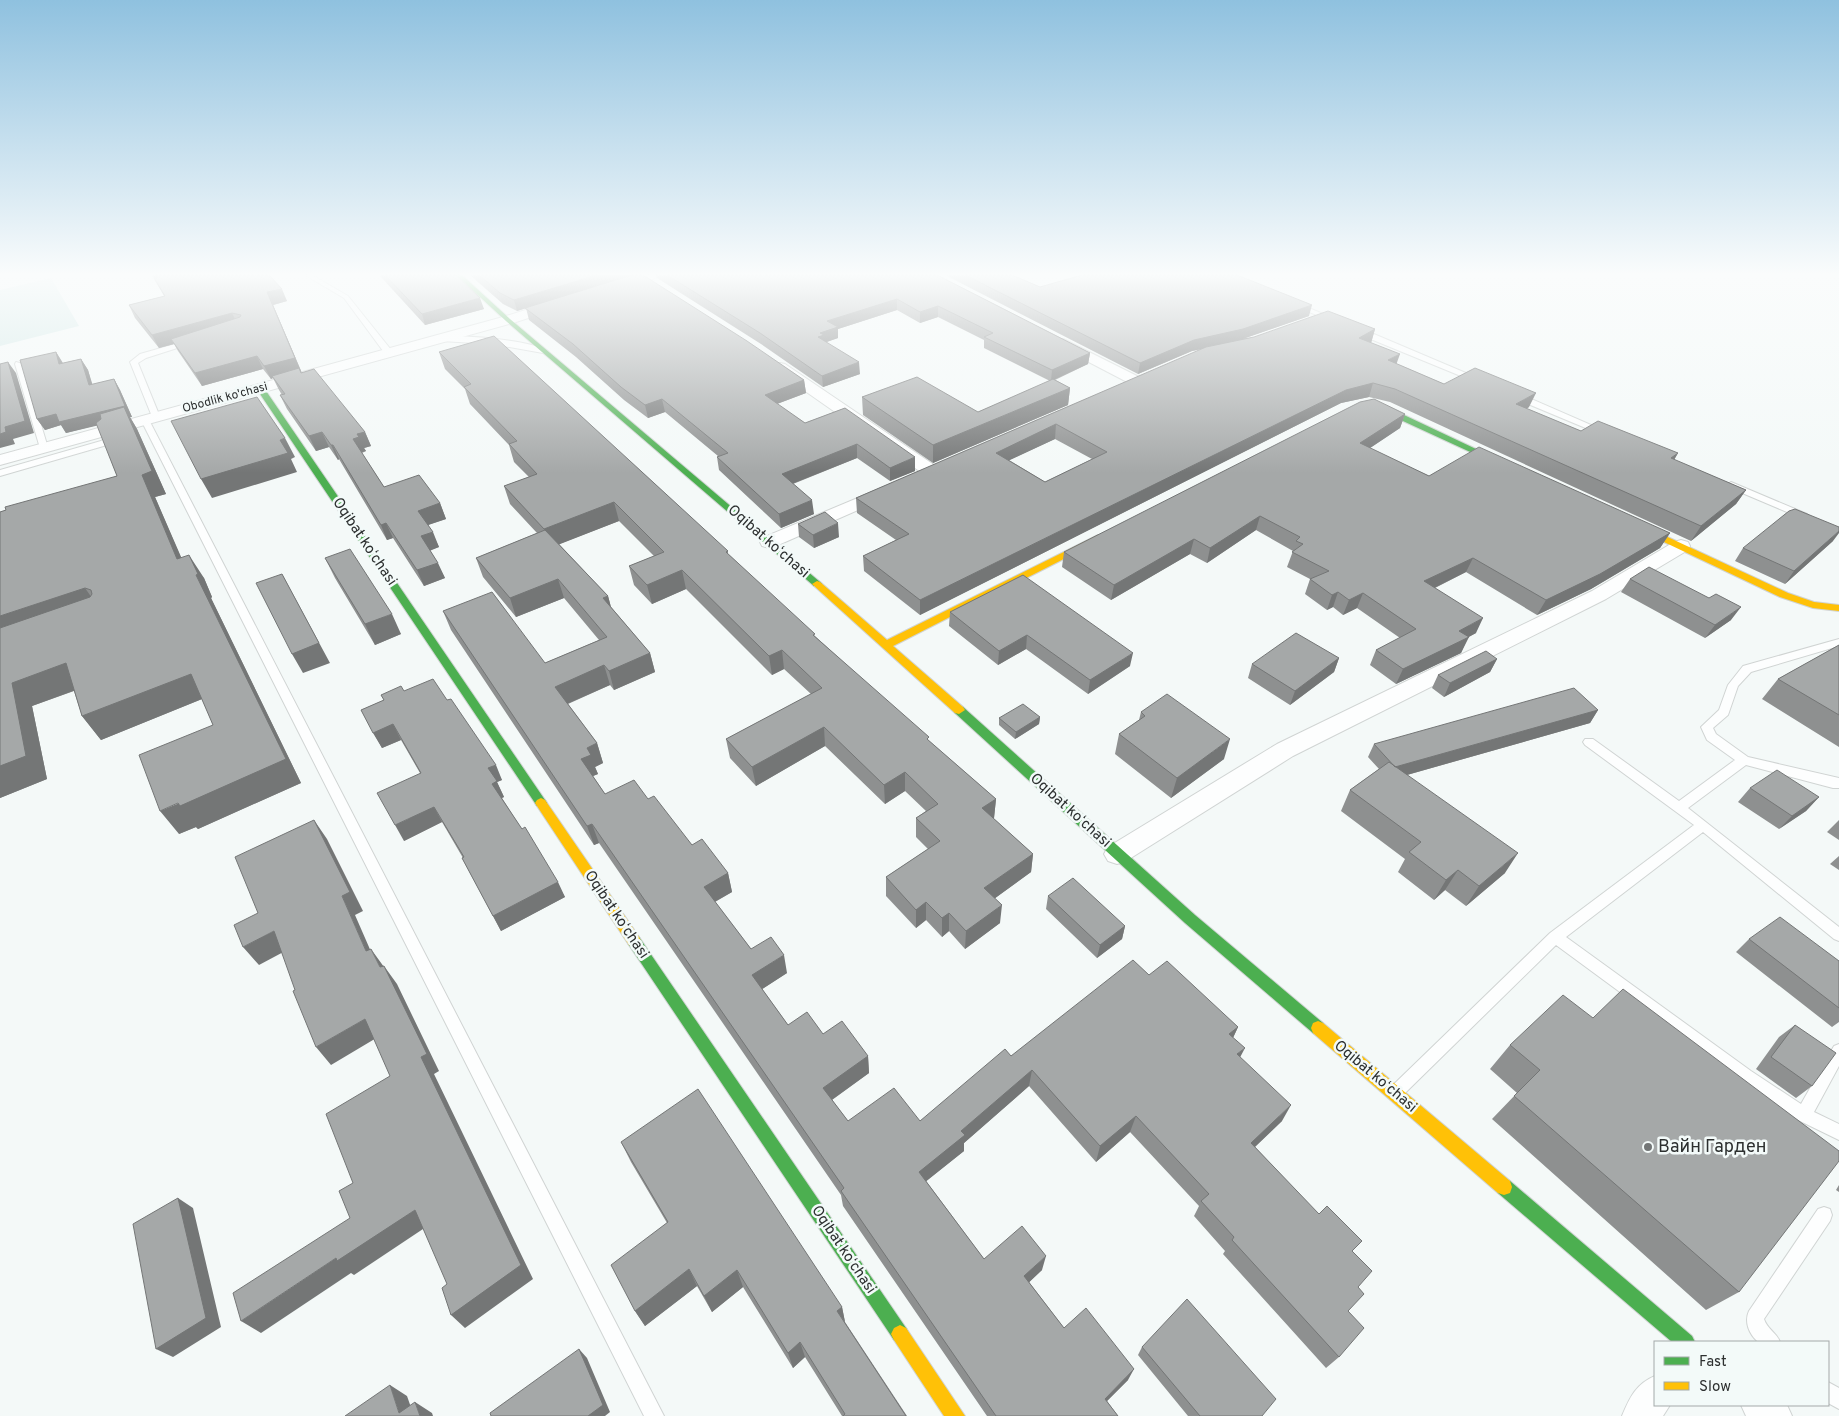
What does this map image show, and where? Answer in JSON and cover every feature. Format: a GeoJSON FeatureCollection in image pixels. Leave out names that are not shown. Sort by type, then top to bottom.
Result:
{"type":"FeatureCollection","features":[{"type":"Feature","properties":{"kind":"street","name":"Obodlik ko'chasi"},"geometry":{"type":"LineString","coordinates":[[0,460],[19,461],[44,448],[432,341]]}},
{"type":"Feature","properties":{"kind":"street","name":"Oqibat koʻchasi"},"geometry":{"type":"LineString","coordinates":[[533,341],[769,542],[1190,919],[1685,1341]]}},
{"type":"Feature","properties":{"kind":"street"},"geometry":{"type":"LineString","coordinates":[[1059,341],[1136,381]]}},
{"type":"Feature","properties":{"kind":"street"},"geometry":{"type":"LineString","coordinates":[[771,360],[931,471]]}},
{"type":"Feature","properties":{"kind":"street"},"geometry":{"type":"LineString","coordinates":[[1118,389],[1154,374]]}},
{"type":"Feature","properties":{"kind":"street","name":"Oqibat koʻchasi"},"geometry":{"type":"LineString","coordinates":[[260,388],[955,1416]]}},
{"type":"Feature","properties":{"kind":"street"},"geometry":{"type":"LineString","coordinates":[[1355,408],[1369,405],[1382,408],[1518,470]]}},
{"type":"Feature","properties":{"kind":"street"},"geometry":{"type":"LineString","coordinates":[[913,479],[949,464]]}},
{"type":"Feature","properties":{"kind":"street"},"geometry":{"type":"LineString","coordinates":[[769,542],[895,487]]}},
{"type":"Feature","properties":{"kind":"street"},"geometry":{"type":"LineString","coordinates":[[1618,516],[1813,605],[1830,609],[1839,608]]}},
{"type":"Feature","properties":{"kind":"street"},"geometry":{"type":"LineString","coordinates":[[886,645],[1109,532]]}},
{"type":"Feature","properties":{"kind":"street"},"geometry":{"type":"LineString","coordinates":[[1117,854],[1285,750],[1599,594],[1681,546]]}},
{"type":"Feature","properties":{"kind":"street"},"geometry":{"type":"LineString","coordinates":[[1641,1416],[1654,1396]]}},
{"type":"Feature","properties":{"kind":"lane"},"geometry":{"type":"LineString","coordinates":[[196,341],[143,356],[134,362],[150,419],[654,1416]]}},
{"type":"Feature","properties":{"kind":"lane"},"geometry":{"type":"LineString","coordinates":[[380,341],[389,353]]}},
{"type":"Feature","properties":{"kind":"lane"},"geometry":{"type":"LineString","coordinates":[[492,341],[513,343],[545,351]]}},
{"type":"Feature","properties":{"kind":"lane"},"geometry":{"type":"LineString","coordinates":[[1385,341],[1481,381]]}},
{"type":"Feature","properties":{"kind":"lane"},"geometry":{"type":"LineString","coordinates":[[19,364],[44,448]]}},
{"type":"Feature","properties":{"kind":"lane"},"geometry":{"type":"LineString","coordinates":[[1509,393],[1610,434]]}},
{"type":"Feature","properties":{"kind":"lane"},"geometry":{"type":"LineString","coordinates":[[0,473],[19,461],[104,443],[109,439],[106,431]]}},
{"type":"Feature","properties":{"kind":"lane"},"geometry":{"type":"LineString","coordinates":[[1720,480],[1812,520]]}},
{"type":"Feature","properties":{"kind":"lane"},"geometry":{"type":"LineString","coordinates":[[1839,642],[1747,669],[1733,685],[1724,712],[1707,727],[1711,738],[1744,760],[1833,784],[1839,783]]}},
{"type":"Feature","properties":{"kind":"lane"},"geometry":{"type":"LineString","coordinates":[[1589,742],[1703,825],[1839,935]]}},
{"type":"Feature","properties":{"kind":"lane"},"geometry":{"type":"LineString","coordinates":[[1679,808],[1744,760]]}},
{"type":"Feature","properties":{"kind":"lane"},"geometry":{"type":"LineString","coordinates":[[1394,1094],[1555,937],[1703,825]]}},
{"type":"Feature","properties":{"kind":"lane"},"geometry":{"type":"LineString","coordinates":[[1555,937],[1746,1076],[1804,1115],[1839,1132]]}},
{"type":"Feature","properties":{"kind":"lane"},"geometry":{"type":"LineString","coordinates":[[1804,1115],[1839,1051]]}},
{"type":"Feature","properties":{"kind":"lane"},"geometry":{"type":"LineString","coordinates":[[1770,1341],[1758,1330],[1755,1317],[1824,1214]]}},
{"type":"Feature","properties":{"kind":"lane"},"geometry":{"type":"LineString","coordinates":[[1829,1392],[1839,1400]]}},
{"type":"Feature","properties":{"kind":"shaded area"},"geometry":{"type":"Polygon","coordinates":[[[0,341],[19,341],[0,346],[0,341]]]}},
{"type":"Feature","properties":{"kind":"building"},"geometry":{"type":"Polygon","coordinates":[[[172,341],[288,341],[295,358],[264,366],[257,356],[195,373],[172,341]]]}},
{"type":"Feature","properties":{"kind":"building"},"geometry":{"type":"Polygon","coordinates":[[[477,341],[500,341],[728,551],[726,552],[815,634],[813,635],[996,799],[982,808],[1033,854],[984,888],[1002,905],[966,931],[949,913],[942,918],[926,902],[916,910],[886,877],[940,841],[916,818],[938,804],[905,772],[884,785],[824,727],[752,767],[726,739],[822,688],[782,650],[769,656],[682,570],[647,585],[629,566],[664,552],[614,502],[544,529],[504,486],[537,474],[509,444],[517,441],[464,387],[471,384],[439,352],[477,341]]]}},
{"type":"Feature","properties":{"kind":"building"},"geometry":{"type":"Polygon","coordinates":[[[569,341],[747,341],[804,380],[765,395],[805,423],[845,408],[915,457],[890,468],[857,444],[782,474],[812,500],[779,514],[717,457],[728,453],[662,399],[645,405],[621,387],[569,341]]]}},
{"type":"Feature","properties":{"kind":"building"},"geometry":{"type":"Polygon","coordinates":[[[772,341],[825,341],[859,362],[822,376],[772,341]]]}},
{"type":"Feature","properties":{"kind":"building"},"geometry":{"type":"Polygon","coordinates":[[[992,341],[1067,341],[1090,353],[1052,370],[992,341]]]}},
{"type":"Feature","properties":{"kind":"building"},"geometry":{"type":"Polygon","coordinates":[[[1096,341],[1191,341],[1140,363],[1096,341]]]}},
{"type":"Feature","properties":{"kind":"building"},"geometry":{"type":"Polygon","coordinates":[[[1234,341],[1367,341],[1400,354],[1388,360],[1444,384],[1475,368],[1536,393],[1516,404],[1581,431],[1598,421],[1678,453],[1671,458],[1746,490],[1701,526],[1395,389],[1373,383],[1346,390],[920,600],[863,556],[909,534],[856,498],[1206,347],[1234,341]],[[1056,424],[996,453],[1045,482],[1107,452],[1056,424]]]}},
{"type":"Feature","properties":{"kind":"building"},"geometry":{"type":"Polygon","coordinates":[[[56,352],[59,364],[81,359],[89,385],[114,379],[125,406],[59,422],[56,414],[37,419],[20,360],[56,352]]]}},
{"type":"Feature","properties":{"kind":"building"},"geometry":{"type":"Polygon","coordinates":[[[8,362],[25,421],[5,427],[6,432],[0,434],[0,364],[8,362]]]}},
{"type":"Feature","properties":{"kind":"building"},"geometry":{"type":"Polygon","coordinates":[[[299,368],[301,373],[314,369],[365,432],[357,434],[359,437],[353,439],[384,487],[419,475],[440,503],[418,511],[433,532],[421,536],[438,563],[417,570],[386,523],[381,525],[333,445],[331,445],[322,432],[309,436],[280,395],[285,394],[272,376],[299,368]]]}},
{"type":"Feature","properties":{"kind":"building"},"geometry":{"type":"Polygon","coordinates":[[[917,377],[978,412],[1053,379],[1070,388],[933,445],[862,397],[917,377]]]}},
{"type":"Feature","properties":{"kind":"building"},"geometry":{"type":"Polygon","coordinates":[[[257,397],[285,438],[280,440],[288,453],[201,479],[171,421],[257,397]]]}},
{"type":"Feature","properties":{"kind":"building"},"geometry":{"type":"Polygon","coordinates":[[[1374,399],[1405,414],[1360,443],[1429,476],[1479,447],[1670,533],[1600,574],[1546,600],[1473,558],[1424,581],[1483,618],[1459,631],[1469,637],[1403,669],[1376,650],[1416,629],[1363,593],[1349,600],[1338,592],[1332,595],[1310,579],[1329,571],[1292,552],[1303,544],[1296,541],[1300,537],[1260,516],[1210,548],[1194,539],[1114,585],[1064,552],[1360,402],[1374,399]]]}},
{"type":"Feature","properties":{"kind":"building"},"geometry":{"type":"Polygon","coordinates":[[[124,407],[152,471],[142,475],[177,559],[189,555],[198,574],[196,575],[286,759],[180,806],[178,803],[160,811],[139,755],[213,725],[191,674],[82,716],[66,663],[12,683],[26,756],[0,766],[0,628],[90,597],[92,594],[91,590],[85,588],[0,616],[0,512],[6,510],[5,507],[117,476],[96,423],[101,419],[100,414],[124,407]]]}},
{"type":"Feature","properties":{"kind":"building"},"geometry":{"type":"Polygon","coordinates":[[[1795,509],[1839,527],[1839,531],[1794,571],[1743,548],[1789,511],[1795,509]]]}},
{"type":"Feature","properties":{"kind":"building"},"geometry":{"type":"Polygon","coordinates":[[[825,512],[838,523],[813,535],[798,524],[825,512]]]}},
{"type":"Feature","properties":{"kind":"building"},"geometry":{"type":"Polygon","coordinates":[[[545,530],[608,596],[603,598],[650,653],[609,671],[604,665],[555,687],[597,743],[587,748],[591,755],[581,759],[605,794],[634,780],[648,799],[654,796],[692,845],[702,839],[728,873],[704,887],[751,949],[771,937],[784,955],[752,975],[788,1025],[807,1012],[823,1034],[842,1021],[868,1056],[823,1088],[848,1121],[894,1088],[920,1121],[1005,1049],[1011,1056],[1133,960],[1149,975],[1167,961],[1238,1027],[1229,1034],[1245,1048],[1237,1054],[1291,1105],[1251,1143],[1319,1214],[1327,1206],[1362,1241],[1352,1251],[1372,1271],[1358,1287],[1364,1294],[1348,1311],[1364,1328],[1339,1357],[1232,1240],[1234,1237],[1201,1201],[1209,1194],[1136,1116],[1100,1146],[1032,1070],[961,1131],[965,1135],[919,1172],[984,1259],[1022,1226],[1046,1256],[1024,1276],[1064,1328],[1086,1308],[1134,1369],[1105,1399],[1118,1416],[996,1416],[841,1191],[844,1188],[592,824],[587,826],[443,611],[492,592],[545,663],[607,637],[558,579],[510,598],[476,558],[545,530]]]}},
{"type":"Feature","properties":{"kind":"building"},"geometry":{"type":"Polygon","coordinates":[[[350,549],[392,614],[365,624],[325,558],[350,549]]]}},
{"type":"Feature","properties":{"kind":"building"},"geometry":{"type":"Polygon","coordinates":[[[1649,567],[1709,598],[1716,594],[1741,607],[1715,625],[1630,579],[1649,567]]]}},
{"type":"Feature","properties":{"kind":"building"},"geometry":{"type":"Polygon","coordinates":[[[282,574],[319,643],[292,654],[256,583],[282,574]]]}},
{"type":"Feature","properties":{"kind":"building"},"geometry":{"type":"Polygon","coordinates":[[[1023,575],[1133,653],[1090,680],[1027,635],[999,651],[950,612],[1023,575]]]}},
{"type":"Feature","properties":{"kind":"building"},"geometry":{"type":"Polygon","coordinates":[[[1296,633],[1339,658],[1295,691],[1252,664],[1296,633]]]}},
{"type":"Feature","properties":{"kind":"building"},"geometry":{"type":"Polygon","coordinates":[[[1839,645],[1839,715],[1778,679],[1839,645]]]}},
{"type":"Feature","properties":{"kind":"building"},"geometry":{"type":"Polygon","coordinates":[[[1486,651],[1497,659],[1450,683],[1438,675],[1486,651]]]}},
{"type":"Feature","properties":{"kind":"building"},"geometry":{"type":"Polygon","coordinates":[[[433,679],[447,700],[451,699],[496,765],[488,768],[497,781],[492,784],[522,829],[525,827],[558,882],[493,916],[462,858],[464,857],[434,807],[395,825],[377,793],[421,773],[393,724],[373,733],[361,710],[384,700],[381,695],[401,686],[404,691],[433,679]]]}},
{"type":"Feature","properties":{"kind":"building"},"geometry":{"type":"Polygon","coordinates":[[[1574,688],[1598,710],[1395,767],[1374,744],[1574,688]]]}},
{"type":"Feature","properties":{"kind":"building"},"geometry":{"type":"Polygon","coordinates":[[[1167,694],[1230,739],[1177,778],[1119,734],[1145,716],[1141,712],[1167,694]]]}},
{"type":"Feature","properties":{"kind":"building"},"geometry":{"type":"Polygon","coordinates":[[[1023,704],[1040,717],[1016,732],[999,718],[1023,704]]]}},
{"type":"Feature","properties":{"kind":"building"},"geometry":{"type":"Polygon","coordinates":[[[1389,762],[1518,853],[1479,886],[1458,870],[1446,880],[1409,852],[1421,842],[1350,790],[1389,762]]]}},
{"type":"Feature","properties":{"kind":"building"},"geometry":{"type":"Polygon","coordinates":[[[1777,770],[1819,797],[1792,816],[1750,788],[1777,770]]]}},
{"type":"Feature","properties":{"kind":"building"},"geometry":{"type":"Polygon","coordinates":[[[314,820],[350,892],[342,896],[366,951],[371,949],[380,967],[384,966],[427,1054],[421,1057],[521,1265],[451,1315],[442,1288],[447,1284],[415,1210],[337,1261],[336,1258],[241,1321],[233,1293],[350,1218],[339,1191],[353,1183],[326,1114],[390,1076],[365,1019],[316,1047],[293,991],[295,990],[274,931],[243,947],[234,925],[258,913],[235,857],[314,820]]]}},
{"type":"Feature","properties":{"kind":"building"},"geometry":{"type":"Polygon","coordinates":[[[1073,878],[1125,926],[1100,945],[1048,896],[1073,878]]]}},
{"type":"Feature","properties":{"kind":"building"},"geometry":{"type":"Polygon","coordinates":[[[1780,917],[1839,961],[1839,1008],[1749,939],[1780,917]]]}},
{"type":"Feature","properties":{"kind":"building","name":"Вайн Гарден"},"geometry":{"type":"Polygon","coordinates":[[[1623,989],[1839,1151],[1839,1161],[1739,1292],[1514,1096],[1540,1070],[1510,1045],[1563,995],[1593,1018],[1623,989]]]}},
{"type":"Feature","properties":{"kind":"building"},"geometry":{"type":"Polygon","coordinates":[[[1795,1025],[1836,1053],[1812,1086],[1771,1057],[1795,1025]]]}},
{"type":"Feature","properties":{"kind":"building"},"geometry":{"type":"Polygon","coordinates":[[[698,1089],[842,1307],[837,1311],[906,1416],[843,1416],[845,1414],[800,1342],[788,1353],[737,1270],[704,1296],[689,1269],[635,1311],[611,1265],[668,1222],[621,1142],[698,1089]]]}},
{"type":"Feature","properties":{"kind":"building"},"geometry":{"type":"Polygon","coordinates":[[[178,1198],[206,1318],[156,1349],[133,1224],[178,1198]]]}},
{"type":"Feature","properties":{"kind":"building"},"geometry":{"type":"Polygon","coordinates":[[[1187,1299],[1276,1399],[1262,1416],[1200,1416],[1142,1347],[1187,1299]]]}},
{"type":"Feature","properties":{"kind":"building"},"geometry":{"type":"Polygon","coordinates":[[[579,1349],[603,1405],[588,1416],[491,1416],[490,1413],[579,1349]]]}},
{"type":"Feature","properties":{"kind":"building"},"geometry":{"type":"Polygon","coordinates":[[[390,1385],[399,1413],[415,1402],[420,1416],[345,1416],[390,1385]]]}},
{"type":"Feature","properties":{"kind":"traffic: fast"},"geometry":{"type":"LineString","coordinates":[[533,341],[817,584]]}},
{"type":"Feature","properties":{"kind":"traffic: fast"},"geometry":{"type":"LineString","coordinates":[[260,388],[541,803]]}},
{"type":"Feature","properties":{"kind":"traffic: fast"},"geometry":{"type":"LineString","coordinates":[[1369,405],[1382,408],[1508,466]]}},
{"type":"Feature","properties":{"kind":"traffic: fast"},"geometry":{"type":"LineString","coordinates":[[959,710],[1190,919],[1318,1028]]}},
{"type":"Feature","properties":{"kind":"traffic: fast"},"geometry":{"type":"LineString","coordinates":[[634,941],[900,1334]]}},
{"type":"Feature","properties":{"kind":"traffic: fast"},"geometry":{"type":"LineString","coordinates":[[1504,1187],[1685,1341]]}},
{"type":"Feature","properties":{"kind":"traffic: slow"},"geometry":{"type":"LineString","coordinates":[[1631,523],[1784,595],[1813,605],[1839,608]]}},
{"type":"Feature","properties":{"kind":"traffic: slow"},"geometry":{"type":"LineString","coordinates":[[886,645],[1098,538]]}},
{"type":"Feature","properties":{"kind":"traffic: slow"},"geometry":{"type":"LineString","coordinates":[[817,584],[959,710]]}},
{"type":"Feature","properties":{"kind":"traffic: slow"},"geometry":{"type":"LineString","coordinates":[[541,803],[634,941]]}},
{"type":"Feature","properties":{"kind":"traffic: slow"},"geometry":{"type":"LineString","coordinates":[[1318,1028],[1504,1187]]}},
{"type":"Feature","properties":{"kind":"traffic: slow"},"geometry":{"type":"LineString","coordinates":[[900,1334],[955,1416]]}},
{"type":"Feature","properties":{"kind":"place","name":"Вайн Гарден"},"geometry":{"type":"Point","coordinates":[1648,1147]}}]}
